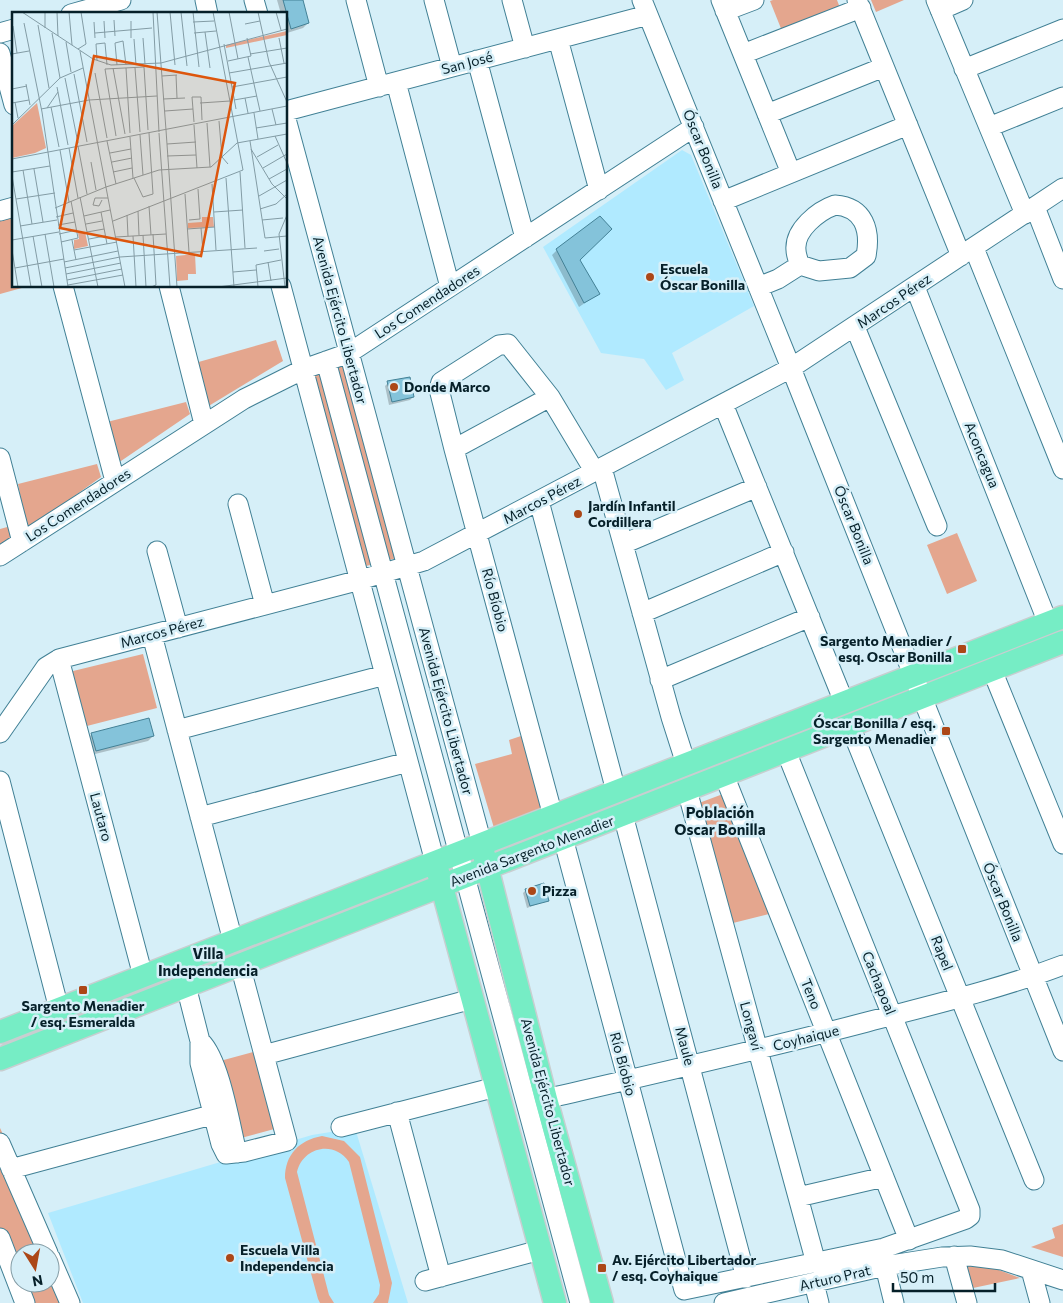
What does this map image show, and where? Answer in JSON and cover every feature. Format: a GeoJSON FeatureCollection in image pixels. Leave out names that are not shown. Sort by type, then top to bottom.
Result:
{"type":"FeatureCollection","features":[{"type":"Feature","properties":{"kind":"main road","name":"Avenida Sargento Menadier"},"geometry":{"type":"LineString","coordinates":[[0,1032],[1056,620]]}},
{"type":"Feature","properties":{"kind":"main road","name":"Avenida Sargento Menadier"},"geometry":{"type":"LineString","coordinates":[[0,1060],[922,697],[992,670],[1061,647]]}},
{"type":"Feature","properties":{"kind":"main road","name":"Avenida Ejército Libertador"},"geometry":{"type":"LineString","coordinates":[[482,844],[546,1099],[602,1303]]}},
{"type":"Feature","properties":{"kind":"main road"},"geometry":{"type":"LineString","coordinates":[[435,862],[555,1303]]}},
{"type":"Feature","properties":{"kind":"street"},"geometry":{"type":"LineString","coordinates":[[84,12],[96,10],[121,0]]}},
{"type":"Feature","properties":{"kind":"street"},"geometry":{"type":"LineString","coordinates":[[356,0],[387,84],[450,287]]}},
{"type":"Feature","properties":{"kind":"street"},"geometry":{"type":"LineString","coordinates":[[434,0],[452,67]]}},
{"type":"Feature","properties":{"kind":"street"},"geometry":{"type":"LineString","coordinates":[[512,0],[525,48]]}},
{"type":"Feature","properties":{"kind":"street"},"geometry":{"type":"LineString","coordinates":[[754,0],[723,6],[791,173]]}},
{"type":"Feature","properties":{"kind":"street"},"geometry":{"type":"LineString","coordinates":[[964,0],[938,5],[989,127],[1063,279]]}},
{"type":"Feature","properties":{"kind":"street"},"geometry":{"type":"LineString","coordinates":[[743,54],[859,4],[908,124],[968,252],[1063,469]]}},
{"type":"Feature","properties":{"kind":"street","name":"San José"},"geometry":{"type":"LineString","coordinates":[[288,110],[558,39],[645,8]]}},
{"type":"Feature","properties":{"kind":"street","name":"Óscar Bonilla"},"geometry":{"type":"LineString","coordinates":[[645,8],[792,368],[1063,1052]]}},
{"type":"Feature","properties":{"kind":"street"},"geometry":{"type":"LineString","coordinates":[[964,69],[1063,29]]}},
{"type":"Feature","properties":{"kind":"street"},"geometry":{"type":"LineString","coordinates":[[558,39],[598,190]]}},
{"type":"Feature","properties":{"kind":"street"},"geometry":{"type":"LineString","coordinates":[[0,53],[12,98]]}},
{"type":"Feature","properties":{"kind":"street"},"geometry":{"type":"LineString","coordinates":[[477,60],[525,238]]}},
{"type":"Feature","properties":{"kind":"street"},"geometry":{"type":"LineString","coordinates":[[767,114],[884,67]]}},
{"type":"Feature","properties":{"kind":"street"},"geometry":{"type":"LineString","coordinates":[[989,127],[1063,97]]}},
{"type":"Feature","properties":{"kind":"street"},"geometry":{"type":"LineString","coordinates":[[724,201],[908,124]]}},
{"type":"Feature","properties":{"kind":"street","name":"Avenida Ejército Libertador"},"geometry":{"type":"LineString","coordinates":[[288,126],[482,844]]}},
{"type":"Feature","properties":{"kind":"street","name":"Los Comendadores"},"geometry":{"type":"LineString","coordinates":[[0,556],[250,395],[304,369],[349,353],[694,128]]}},
{"type":"Feature","properties":{"kind":"street","name":"Marcos Pérez"},"geometry":{"type":"LineString","coordinates":[[0,733],[46,666],[58,659],[424,562],[792,368],[1063,188]]}},
{"type":"Feature","properties":{"kind":"street"},"geometry":{"type":"LineString","coordinates":[[758,286],[778,279],[800,265]]}},
{"type":"Feature","properties":{"kind":"street","name":"Aconcagua"},"geometry":{"type":"LineString","coordinates":[[915,287],[1056,620]]}},
{"type":"Feature","properties":{"kind":"street"},"geometry":{"type":"LineString","coordinates":[[64,288],[115,481]]}},
{"type":"Feature","properties":{"kind":"street"},"geometry":{"type":"LineString","coordinates":[[170,288],[204,424]]}},
{"type":"Feature","properties":{"kind":"street"},"geometry":{"type":"LineString","coordinates":[[282,288],[435,862]]}},
{"type":"Feature","properties":{"kind":"street"},"geometry":{"type":"LineString","coordinates":[[855,327],[936,526]]}},
{"type":"Feature","properties":{"kind":"street","name":"Río Bíobio"},"geometry":{"type":"LineString","coordinates":[[550,397],[505,343],[439,384],[454,449],[553,816]]}},
{"type":"Feature","properties":{"kind":"street"},"geometry":{"type":"LineString","coordinates":[[326,361],[580,1303]]}},
{"type":"Feature","properties":{"kind":"street"},"geometry":{"type":"LineString","coordinates":[[454,449],[550,397],[598,470],[623,544],[660,680],[686,764]]}},
{"type":"Feature","properties":{"kind":"street"},"geometry":{"type":"LineString","coordinates":[[724,404],[844,702]]}},
{"type":"Feature","properties":{"kind":"street"},"geometry":{"type":"LineString","coordinates":[[0,458],[22,542]]}},
{"type":"Feature","properties":{"kind":"street"},"geometry":{"type":"LineString","coordinates":[[623,544],[757,486]]}},
{"type":"Feature","properties":{"kind":"street"},"geometry":{"type":"LineString","coordinates":[[539,501],[616,792]]}},
{"type":"Feature","properties":{"kind":"street"},"geometry":{"type":"LineString","coordinates":[[238,504],[265,605]]}},
{"type":"Feature","properties":{"kind":"street"},"geometry":{"type":"LineString","coordinates":[[157,551],[178,628]]}},
{"type":"Feature","properties":{"kind":"street"},"geometry":{"type":"LineString","coordinates":[[642,612],[784,552]]}},
{"type":"Feature","properties":{"kind":"street"},"geometry":{"type":"LineString","coordinates":[[660,680],[810,617]]}},
{"type":"Feature","properties":{"kind":"street"},"geometry":{"type":"LineString","coordinates":[[152,634],[234,941]]}},
{"type":"Feature","properties":{"kind":"street","name":"Lautaro"},"geometry":{"type":"LineString","coordinates":[[58,659],[143,976]]}},
{"type":"Feature","properties":{"kind":"street"},"geometry":{"type":"LineString","coordinates":[[992,670],[1063,844]]}},
{"type":"Feature","properties":{"kind":"street"},"geometry":{"type":"LineString","coordinates":[[177,730],[385,675]]}},
{"type":"Feature","properties":{"kind":"street","name":"Rapel"},"geometry":{"type":"LineString","coordinates":[[850,726],[1034,1180]]}},
{"type":"Feature","properties":{"kind":"street","name":"Cachapoal"},"geometry":{"type":"LineString","coordinates":[[786,751],[970,1210],[970,1216],[966,1219],[909,1240]]}},
{"type":"Feature","properties":{"kind":"street"},"geometry":{"type":"LineString","coordinates":[[200,816],[408,762]]}},
{"type":"Feature","properties":{"kind":"street","name":"Teno"},"geometry":{"type":"LineString","coordinates":[[724,775],[909,1240]]}},
{"type":"Feature","properties":{"kind":"street"},"geometry":{"type":"LineString","coordinates":[[0,781],[59,1009]]}},
{"type":"Feature","properties":{"kind":"street","name":"Longaví"},"geometry":{"type":"LineString","coordinates":[[687,790],[816,1263]]}},
{"type":"Feature","properties":{"kind":"street","name":"Maule"},"geometry":{"type":"LineString","coordinates":[[623,815],[746,1278]]}},
{"type":"Feature","properties":{"kind":"street","name":"Río Bíobio"},"geometry":{"type":"LineString","coordinates":[[563,838],[684,1290],[746,1278]]}},
{"type":"Feature","properties":{"kind":"street"},"geometry":{"type":"LineString","coordinates":[[186,986],[200,1041],[200,1063],[220,1113],[221,1144],[226,1154],[287,1141],[240,965]]}},
{"type":"Feature","properties":{"kind":"street","name":"Coyhaique"},"geometry":{"type":"LineString","coordinates":[[546,1099],[758,1050],[892,1016],[1033,977],[1063,965]]}},
{"type":"Feature","properties":{"kind":"street"},"geometry":{"type":"LineString","coordinates":[[264,1055],[472,999]]}},
{"type":"Feature","properties":{"kind":"street"},"geometry":{"type":"LineString","coordinates":[[341,1127],[496,1087]]}},
{"type":"Feature","properties":{"kind":"street"},"geometry":{"type":"LineString","coordinates":[[397,1112],[433,1279],[540,1250]]}},
{"type":"Feature","properties":{"kind":"street"},"geometry":{"type":"LineString","coordinates":[[12,1169],[220,1113]]}},
{"type":"Feature","properties":{"kind":"street"},"geometry":{"type":"LineString","coordinates":[[0,1142],[44,1243]]}},
{"type":"Feature","properties":{"kind":"street"},"geometry":{"type":"LineString","coordinates":[[798,1197],[884,1177]]}},
{"type":"Feature","properties":{"kind":"street"},"geometry":{"type":"LineString","coordinates":[[0,1238],[6,1272],[25,1303]]}},
{"type":"Feature","properties":{"kind":"street"},"geometry":{"type":"LineString","coordinates":[[746,1278],[909,1240]]}},
{"type":"Feature","properties":{"kind":"street"},"geometry":{"type":"LineString","coordinates":[[954,1256],[967,1303]]}},
{"type":"Feature","properties":{"kind":"street","name":"Arturo Prat"},"geometry":{"type":"LineString","coordinates":[[724,1303],[743,1301],[885,1266],[922,1259],[954,1256],[1002,1260],[1063,1280]]}},
{"type":"Feature","properties":{"kind":"street"},"geometry":{"type":"LineString","coordinates":[[885,1266],[894,1303]]}},
{"type":"Feature","properties":{"kind":"street"},"geometry":{"type":"LineString","coordinates":[[1031,1270],[1040,1303]]}},
{"type":"Feature","properties":{"kind":"street"},"geometry":{"type":"LineString","coordinates":[[60,1280],[70,1303]]}},
{"type":"Feature","properties":{"kind":"street"},"geometry":{"type":"LineString","coordinates":[[814,1282],[819,1303]]}},
{"type":"Feature","properties":{"kind":"shaded area"},"geometry":{"type":"Polygon","coordinates":[[[837,0],[840,8],[782,31],[770,1],[837,0]]]}},
{"type":"Feature","properties":{"kind":"shaded area"},"geometry":{"type":"Polygon","coordinates":[[[871,0],[904,0],[876,12],[871,0]]]}},
{"type":"Feature","properties":{"kind":"shaded area","name":"Escuela Óscar Bonilla"},"geometry":{"type":"Polygon","coordinates":[[[682,150],[691,155],[754,306],[672,353],[684,380],[666,390],[644,359],[601,353],[543,247],[682,150]]]}},
{"type":"Feature","properties":{"kind":"shaded area"},"geometry":{"type":"Polygon","coordinates":[[[12,210],[12,288],[22,288],[0,294],[0,213],[12,210]]]}},
{"type":"Feature","properties":{"kind":"shaded area"},"geometry":{"type":"Polygon","coordinates":[[[276,340],[283,361],[207,407],[195,363],[276,340]]]}},
{"type":"Feature","properties":{"kind":"shaded area"},"geometry":{"type":"Polygon","coordinates":[[[343,365],[347,371],[397,558],[366,566],[313,377],[317,372],[343,365]]]}},
{"type":"Feature","properties":{"kind":"shaded area"},"geometry":{"type":"Polygon","coordinates":[[[186,402],[190,414],[118,463],[107,422],[186,402]]]}},
{"type":"Feature","properties":{"kind":"shaded area"},"geometry":{"type":"Polygon","coordinates":[[[97,464],[101,477],[27,530],[18,484],[97,464]]]}},
{"type":"Feature","properties":{"kind":"shaded area"},"geometry":{"type":"Polygon","coordinates":[[[11,526],[14,536],[0,545],[0,529],[11,526]]]}},
{"type":"Feature","properties":{"kind":"shaded area"},"geometry":{"type":"Polygon","coordinates":[[[957,533],[977,581],[947,594],[927,545],[957,533]]]}},
{"type":"Feature","properties":{"kind":"shaded area"},"geometry":{"type":"Polygon","coordinates":[[[143,654],[157,708],[83,727],[69,672],[143,654]]]}},
{"type":"Feature","properties":{"kind":"shaded area"},"geometry":{"type":"Polygon","coordinates":[[[524,735],[545,812],[494,828],[475,764],[512,754],[509,740],[524,735]]]}},
{"type":"Feature","properties":{"kind":"shaded area"},"geometry":{"type":"Polygon","coordinates":[[[723,794],[769,914],[729,924],[699,803],[723,794]]]}},
{"type":"Feature","properties":{"kind":"shaded area"},"geometry":{"type":"Polygon","coordinates":[[[257,1051],[278,1128],[241,1138],[220,1061],[257,1051]]]}},
{"type":"Feature","properties":{"kind":"shaded area"},"geometry":{"type":"Polygon","coordinates":[[[0,1128],[18,1166],[48,1243],[10,1243],[10,1256],[0,1230],[0,1128]]]}},
{"type":"Feature","properties":{"kind":"shaded area","name":"Escuela Villa Independencia"},"geometry":{"type":"Polygon","coordinates":[[[355,1128],[408,1303],[83,1303],[48,1213],[312,1135],[355,1128]]]}},
{"type":"Feature","properties":{"kind":"shaded area"},"geometry":{"type":"Polygon","coordinates":[[[322,1136],[344,1141],[360,1157],[392,1283],[388,1303],[373,1303],[379,1294],[380,1285],[349,1162],[343,1155],[328,1149],[312,1152],[300,1163],[297,1172],[329,1295],[334,1303],[320,1303],[318,1299],[285,1178],[288,1162],[295,1150],[307,1141],[322,1136]]]}},
{"type":"Feature","properties":{"kind":"shaded area"},"geometry":{"type":"Polygon","coordinates":[[[1063,1224],[1063,1257],[1031,1247],[1055,1238],[1052,1228],[1063,1224]]]}},
{"type":"Feature","properties":{"kind":"shaded area"},"geometry":{"type":"Polygon","coordinates":[[[967,1266],[991,1267],[1020,1278],[973,1288],[967,1266]]]}},
{"type":"Feature","properties":{"kind":"shaded area"},"geometry":{"type":"Polygon","coordinates":[[[60,1275],[71,1303],[29,1303],[25,1293],[60,1293],[60,1275]]]}},
{"type":"Feature","properties":{"kind":"building"},"geometry":{"type":"Polygon","coordinates":[[[283,0],[303,0],[309,23],[291,29],[288,12],[286,12],[283,0]]]}},
{"type":"Feature","properties":{"kind":"building"},"geometry":{"type":"Polygon","coordinates":[[[600,216],[612,229],[580,260],[600,294],[584,303],[556,249],[600,216]]]}},
{"type":"Feature","properties":{"kind":"building"},"geometry":{"type":"Polygon","coordinates":[[[410,377],[414,397],[392,402],[387,381],[410,377]]]}},
{"type":"Feature","properties":{"kind":"building"},"geometry":{"type":"Polygon","coordinates":[[[149,718],[154,736],[96,751],[91,733],[149,718]]]}},
{"type":"Feature","properties":{"kind":"building"},"geometry":{"type":"Polygon","coordinates":[[[544,883],[549,901],[530,906],[525,889],[544,883]]]}},
{"type":"Feature","properties":{"kind":"place","name":"Escuela Óscar Bonilla"},"geometry":{"type":"Point","coordinates":[650,277]}},
{"type":"Feature","properties":{"kind":"place","name":"Donde Marco"},"geometry":{"type":"Point","coordinates":[394,387]}},
{"type":"Feature","properties":{"kind":"place","name":"Jardín Infantil Cordillera"},"geometry":{"type":"Point","coordinates":[578,514]}},
{"type":"Feature","properties":{"kind":"place","name":"Sargento Menadier / esq. Oscar Bonilla"},"geometry":{"type":"Point","coordinates":[962,649]}},
{"type":"Feature","properties":{"kind":"place","name":"Óscar Bonilla / esq. Sargento Menadier"},"geometry":{"type":"Point","coordinates":[946,731]}},
{"type":"Feature","properties":{"kind":"place","name":"Pizza"},"geometry":{"type":"Point","coordinates":[532,891]}},
{"type":"Feature","properties":{"kind":"place","name":"Sargento Menadier / esq. Esmeralda"},"geometry":{"type":"Point","coordinates":[83,990]}},
{"type":"Feature","properties":{"kind":"place","name":"Escuela Villa Independencia"},"geometry":{"type":"Point","coordinates":[230,1258]}},
{"type":"Feature","properties":{"kind":"place","name":"Av. Ejército Libertador / esq. Coyhaique"},"geometry":{"type":"Point","coordinates":[602,1268]}},
{"type":"Feature","properties":{"kind":"district","name":"Población Oscar Bonilla"},"geometry":{"type":"Point","coordinates":[720,822]}},
{"type":"Feature","properties":{"kind":"district","name":"Villa Independencia"},"geometry":{"type":"Point","coordinates":[208,962]}}]}
